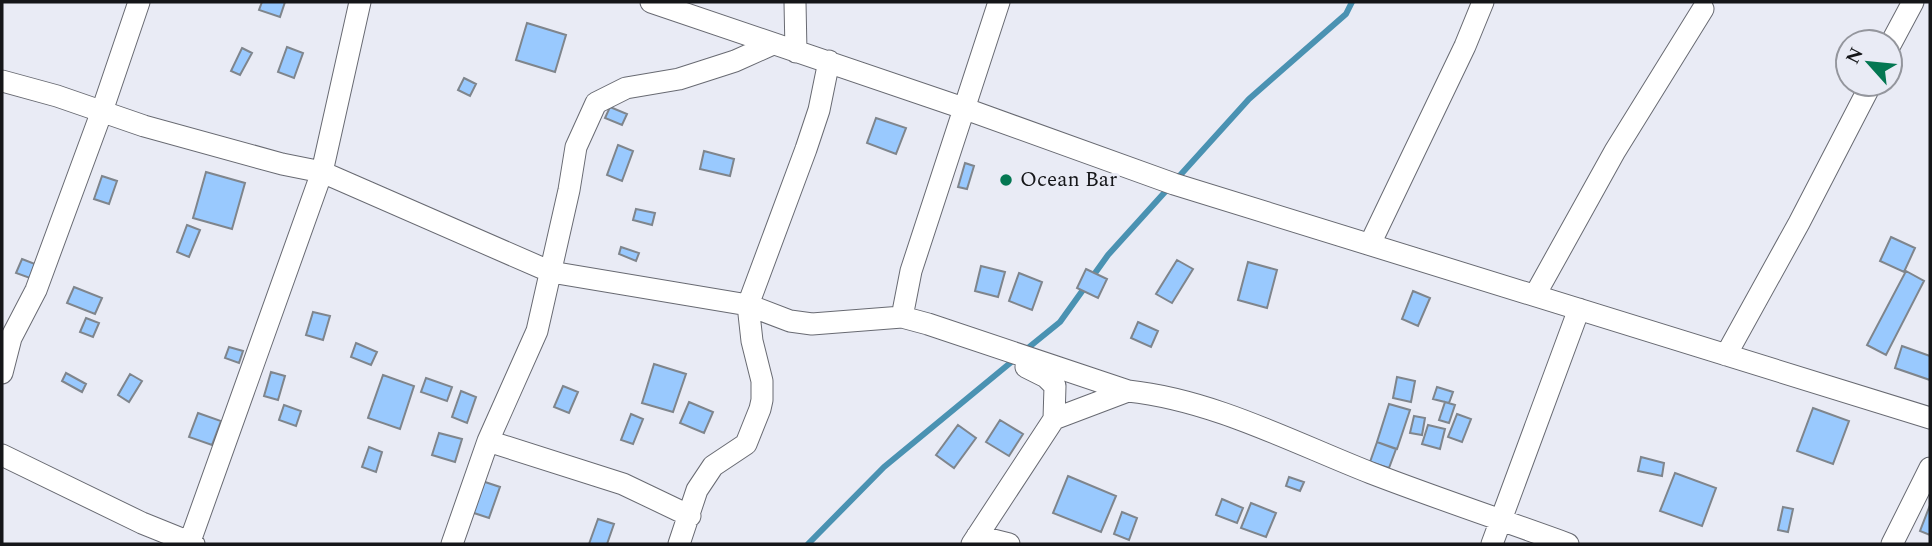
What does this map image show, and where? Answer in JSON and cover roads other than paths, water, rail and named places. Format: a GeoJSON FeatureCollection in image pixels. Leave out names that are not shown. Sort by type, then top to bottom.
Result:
{"type":"FeatureCollection","features":[{"type":"Feature","properties":{"kind":"street"},"geometry":{"type":"LineString","coordinates":[[2,373],[11,338],[36,290],[139,2]]}},
{"type":"Feature","properties":{"kind":"street"},"geometry":{"type":"LineString","coordinates":[[2,456],[142,523],[191,543],[322,172],[360,2]]}},
{"type":"Feature","properties":{"kind":"street"},"geometry":{"type":"LineString","coordinates":[[652,2],[964,108],[1174,184],[1930,418]]}},
{"type":"Feature","properties":{"kind":"street"},"geometry":{"type":"LineString","coordinates":[[795,2],[796,52]]}},
{"type":"Feature","properties":{"kind":"street"},"geometry":{"type":"LineString","coordinates":[[902,317],[911,271],[999,2]]}},
{"type":"Feature","properties":{"kind":"street"},"geometry":{"type":"LineString","coordinates":[[1370,244],[1465,46],[1483,2]]}},
{"type":"Feature","properties":{"kind":"street"},"geometry":{"type":"LineString","coordinates":[[1899,28],[1913,2]]}},
{"type":"Feature","properties":{"kind":"street"},"geometry":{"type":"LineString","coordinates":[[1535,296],[1615,151],[1703,9]]}},
{"type":"Feature","properties":{"kind":"street"},"geometry":{"type":"LineString","coordinates":[[452,544],[488,441],[537,331],[576,147],[596,103],[626,88],[679,79],[734,61],[773,44]]}},
{"type":"Feature","properties":{"kind":"street"},"geometry":{"type":"LineString","coordinates":[[679,544],[690,516],[693,499],[708,472],[746,444],[760,409],[762,382],[752,341],[748,305],[819,110],[829,61]]}},
{"type":"Feature","properties":{"kind":"street"},"geometry":{"type":"LineString","coordinates":[[2,81],[144,126],[282,164],[322,172],[551,272],[748,305],[790,321],[812,324],[902,317],[1128,391],[1157,394],[1190,403],[1568,544]]}},
{"type":"Feature","properties":{"kind":"street"},"geometry":{"type":"LineString","coordinates":[[1726,355],[1864,98]]}},
{"type":"Feature","properties":{"kind":"street"},"geometry":{"type":"LineString","coordinates":[[1492,544],[1579,309]]}},
{"type":"Feature","properties":{"kind":"street"},"geometry":{"type":"LineString","coordinates":[[1009,544],[975,540],[1054,419],[1055,386],[1046,377],[1024,365],[1027,358]]}},
{"type":"Feature","properties":{"kind":"street"},"geometry":{"type":"LineString","coordinates":[[1054,419],[1128,391]]}},
{"type":"Feature","properties":{"kind":"street"},"geometry":{"type":"LineString","coordinates":[[488,441],[623,484],[690,516]]}},
{"type":"Feature","properties":{"kind":"street"},"geometry":{"type":"LineString","coordinates":[[1892,544],[1930,468]]}},
{"type":"Feature","properties":{"kind":"waterway"},"geometry":{"type":"LineString","coordinates":[[1023,352],[1060,322],[1108,255],[1249,99],[1346,14],[1352,2]]}},
{"type":"Feature","properties":{"kind":"waterway"},"geometry":{"type":"LineString","coordinates":[[808,544],[884,467],[1015,359]]}},
{"type":"Feature","properties":{"kind":"place","name":"Ocean Bar"},"geometry":{"type":"Point","coordinates":[1006,180]}}]}
